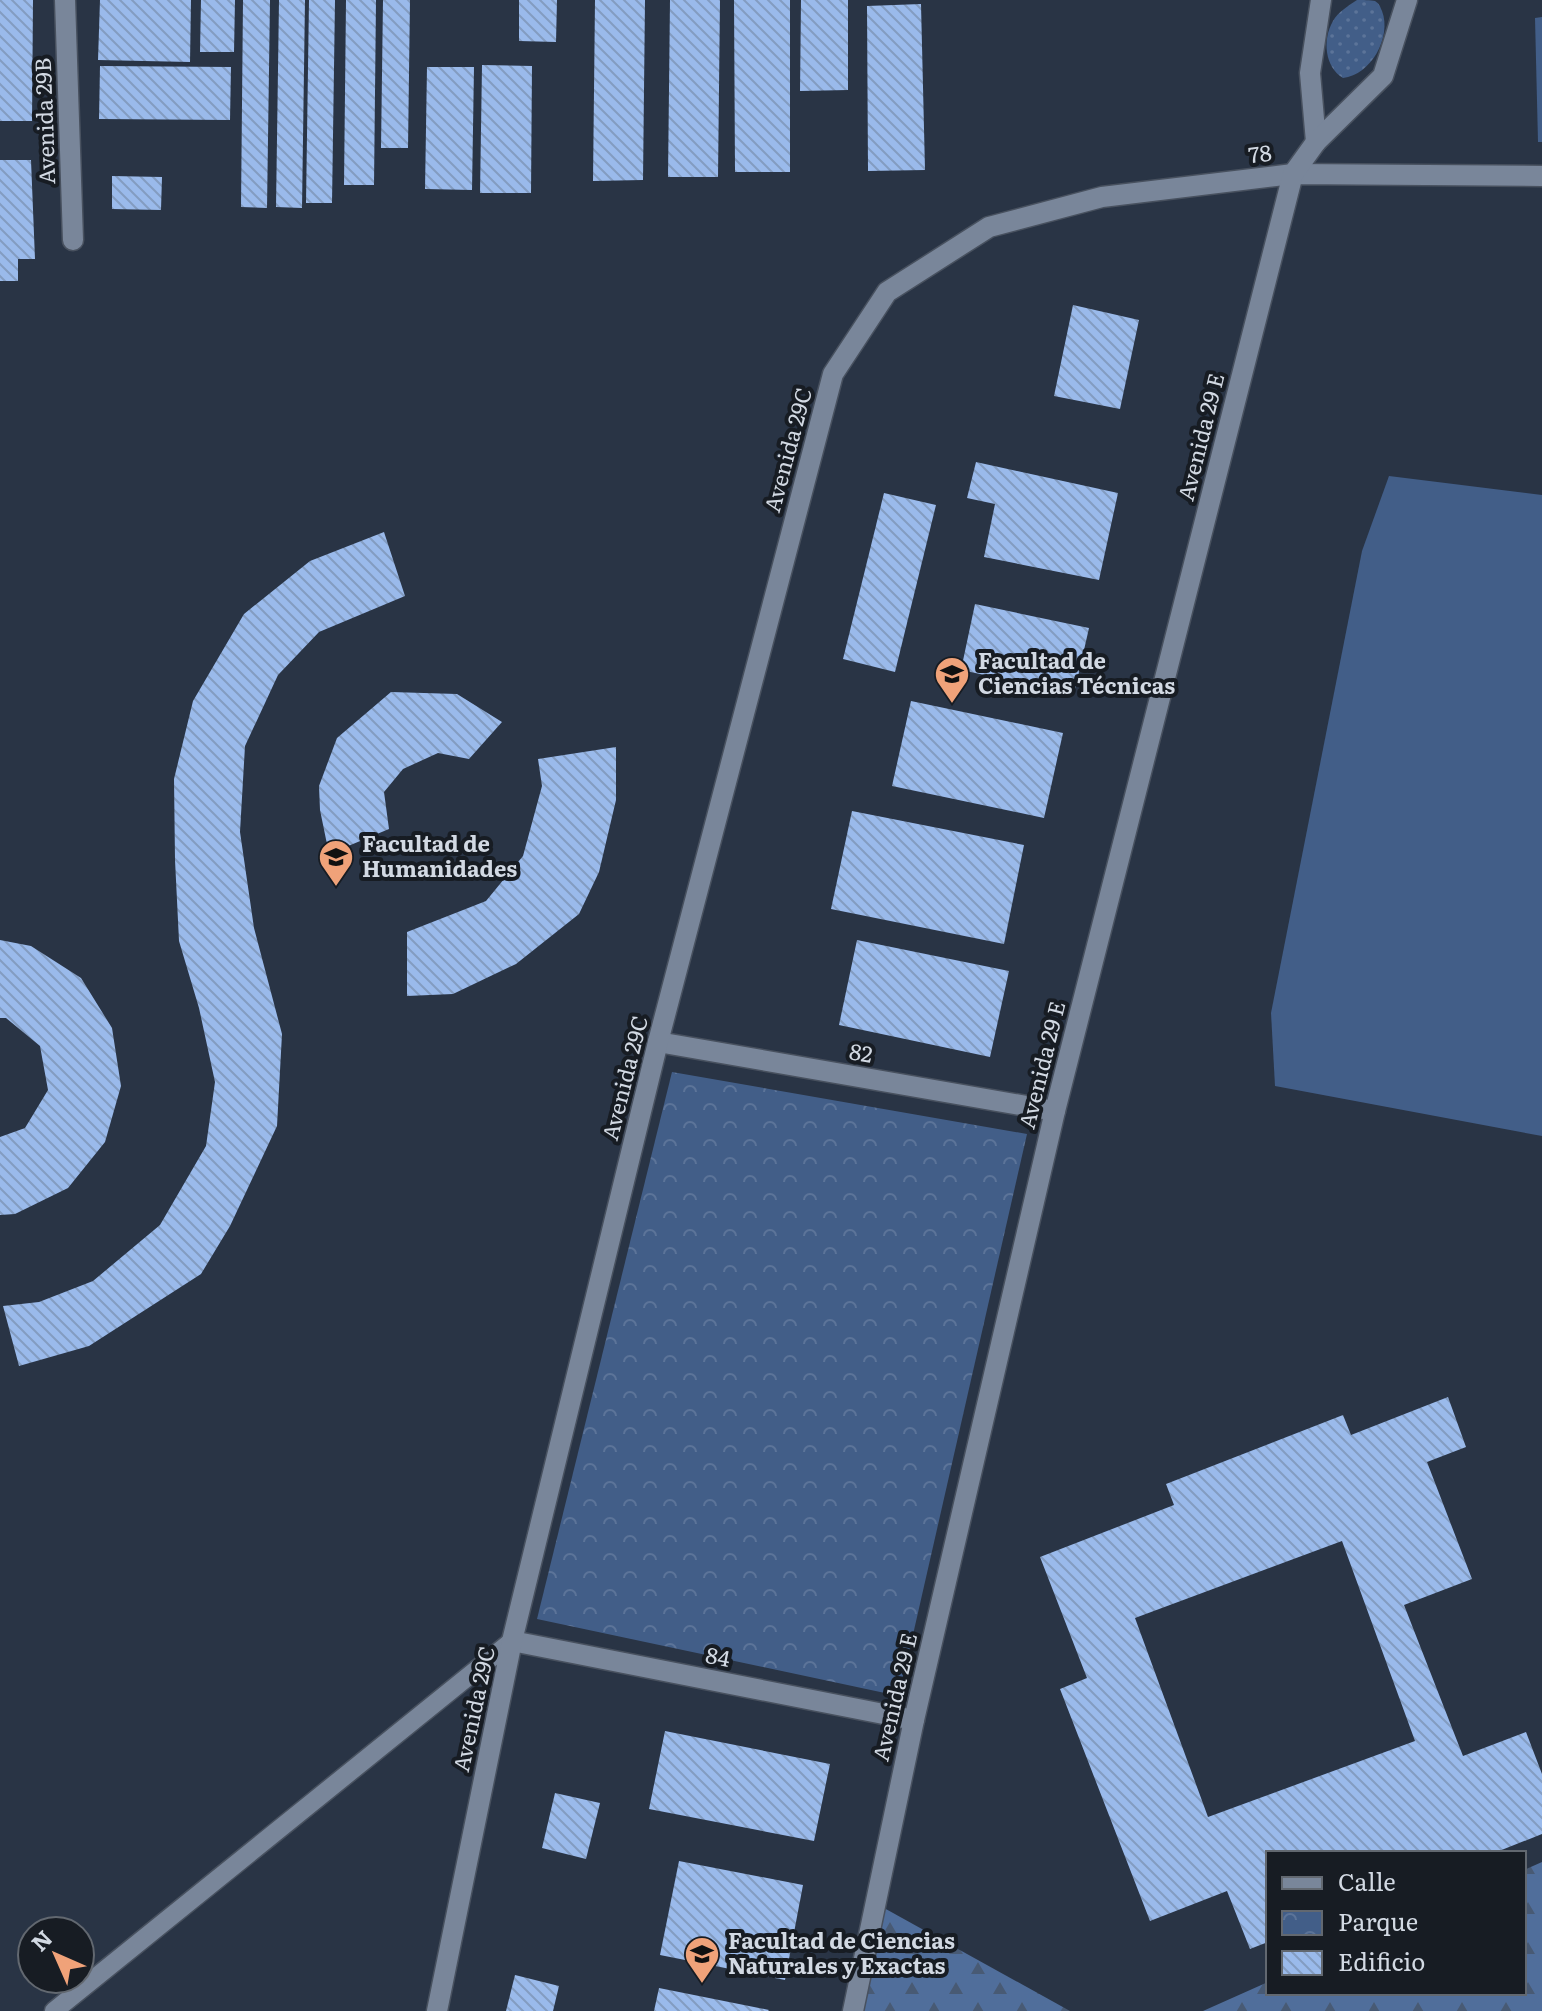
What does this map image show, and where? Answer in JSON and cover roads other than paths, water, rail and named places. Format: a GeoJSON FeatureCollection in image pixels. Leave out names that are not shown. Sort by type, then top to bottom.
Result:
{"type":"FeatureCollection","features":[{"type":"Feature","properties":{"kind":"street","name":"Avenida 29B"},"geometry":{"type":"LineString","coordinates":[[65,0],[73,240]]}},
{"type":"Feature","properties":{"kind":"street"},"geometry":{"type":"LineString","coordinates":[[1316,142],[1310,73],[1321,0]]}},
{"type":"Feature","properties":{"kind":"street","name":"Avenida 29 E"},"geometry":{"type":"LineString","coordinates":[[853,2011],[914,1720],[1055,1111],[1293,174],[1316,142],[1383,76],[1407,0]]}},
{"type":"Feature","properties":{"kind":"street","name":"78"},"geometry":{"type":"LineString","coordinates":[[989,227],[1102,197],[1293,174],[1542,176]]}},
{"type":"Feature","properties":{"kind":"street","name":"Avenida 29C"},"geometry":{"type":"LineString","coordinates":[[437,2011],[512,1641],[658,1042],[833,374],[887,292],[989,227]]}},
{"type":"Feature","properties":{"kind":"street","name":"82"},"geometry":{"type":"LineString","coordinates":[[658,1042],[1055,1111]]}},
{"type":"Feature","properties":{"kind":"street","name":"84"},"geometry":{"type":"LineString","coordinates":[[512,1641],[914,1720]]}},
{"type":"Feature","properties":{"kind":"lane"},"geometry":{"type":"LineString","coordinates":[[54,2011],[512,1641]]}},
{"type":"Feature","properties":{"kind":"place","name":"Facultad de Ciencias Técnicas"},"geometry":{"type":"Point","coordinates":[952,705]}},
{"type":"Feature","properties":{"kind":"place","name":"Facultad de Humanidades"},"geometry":{"type":"Point","coordinates":[336,888]}},
{"type":"Feature","properties":{"kind":"place","name":"Facultad de Ciencias Naturales y Exactas"},"geometry":{"type":"Point","coordinates":[702,1985]}}]}
